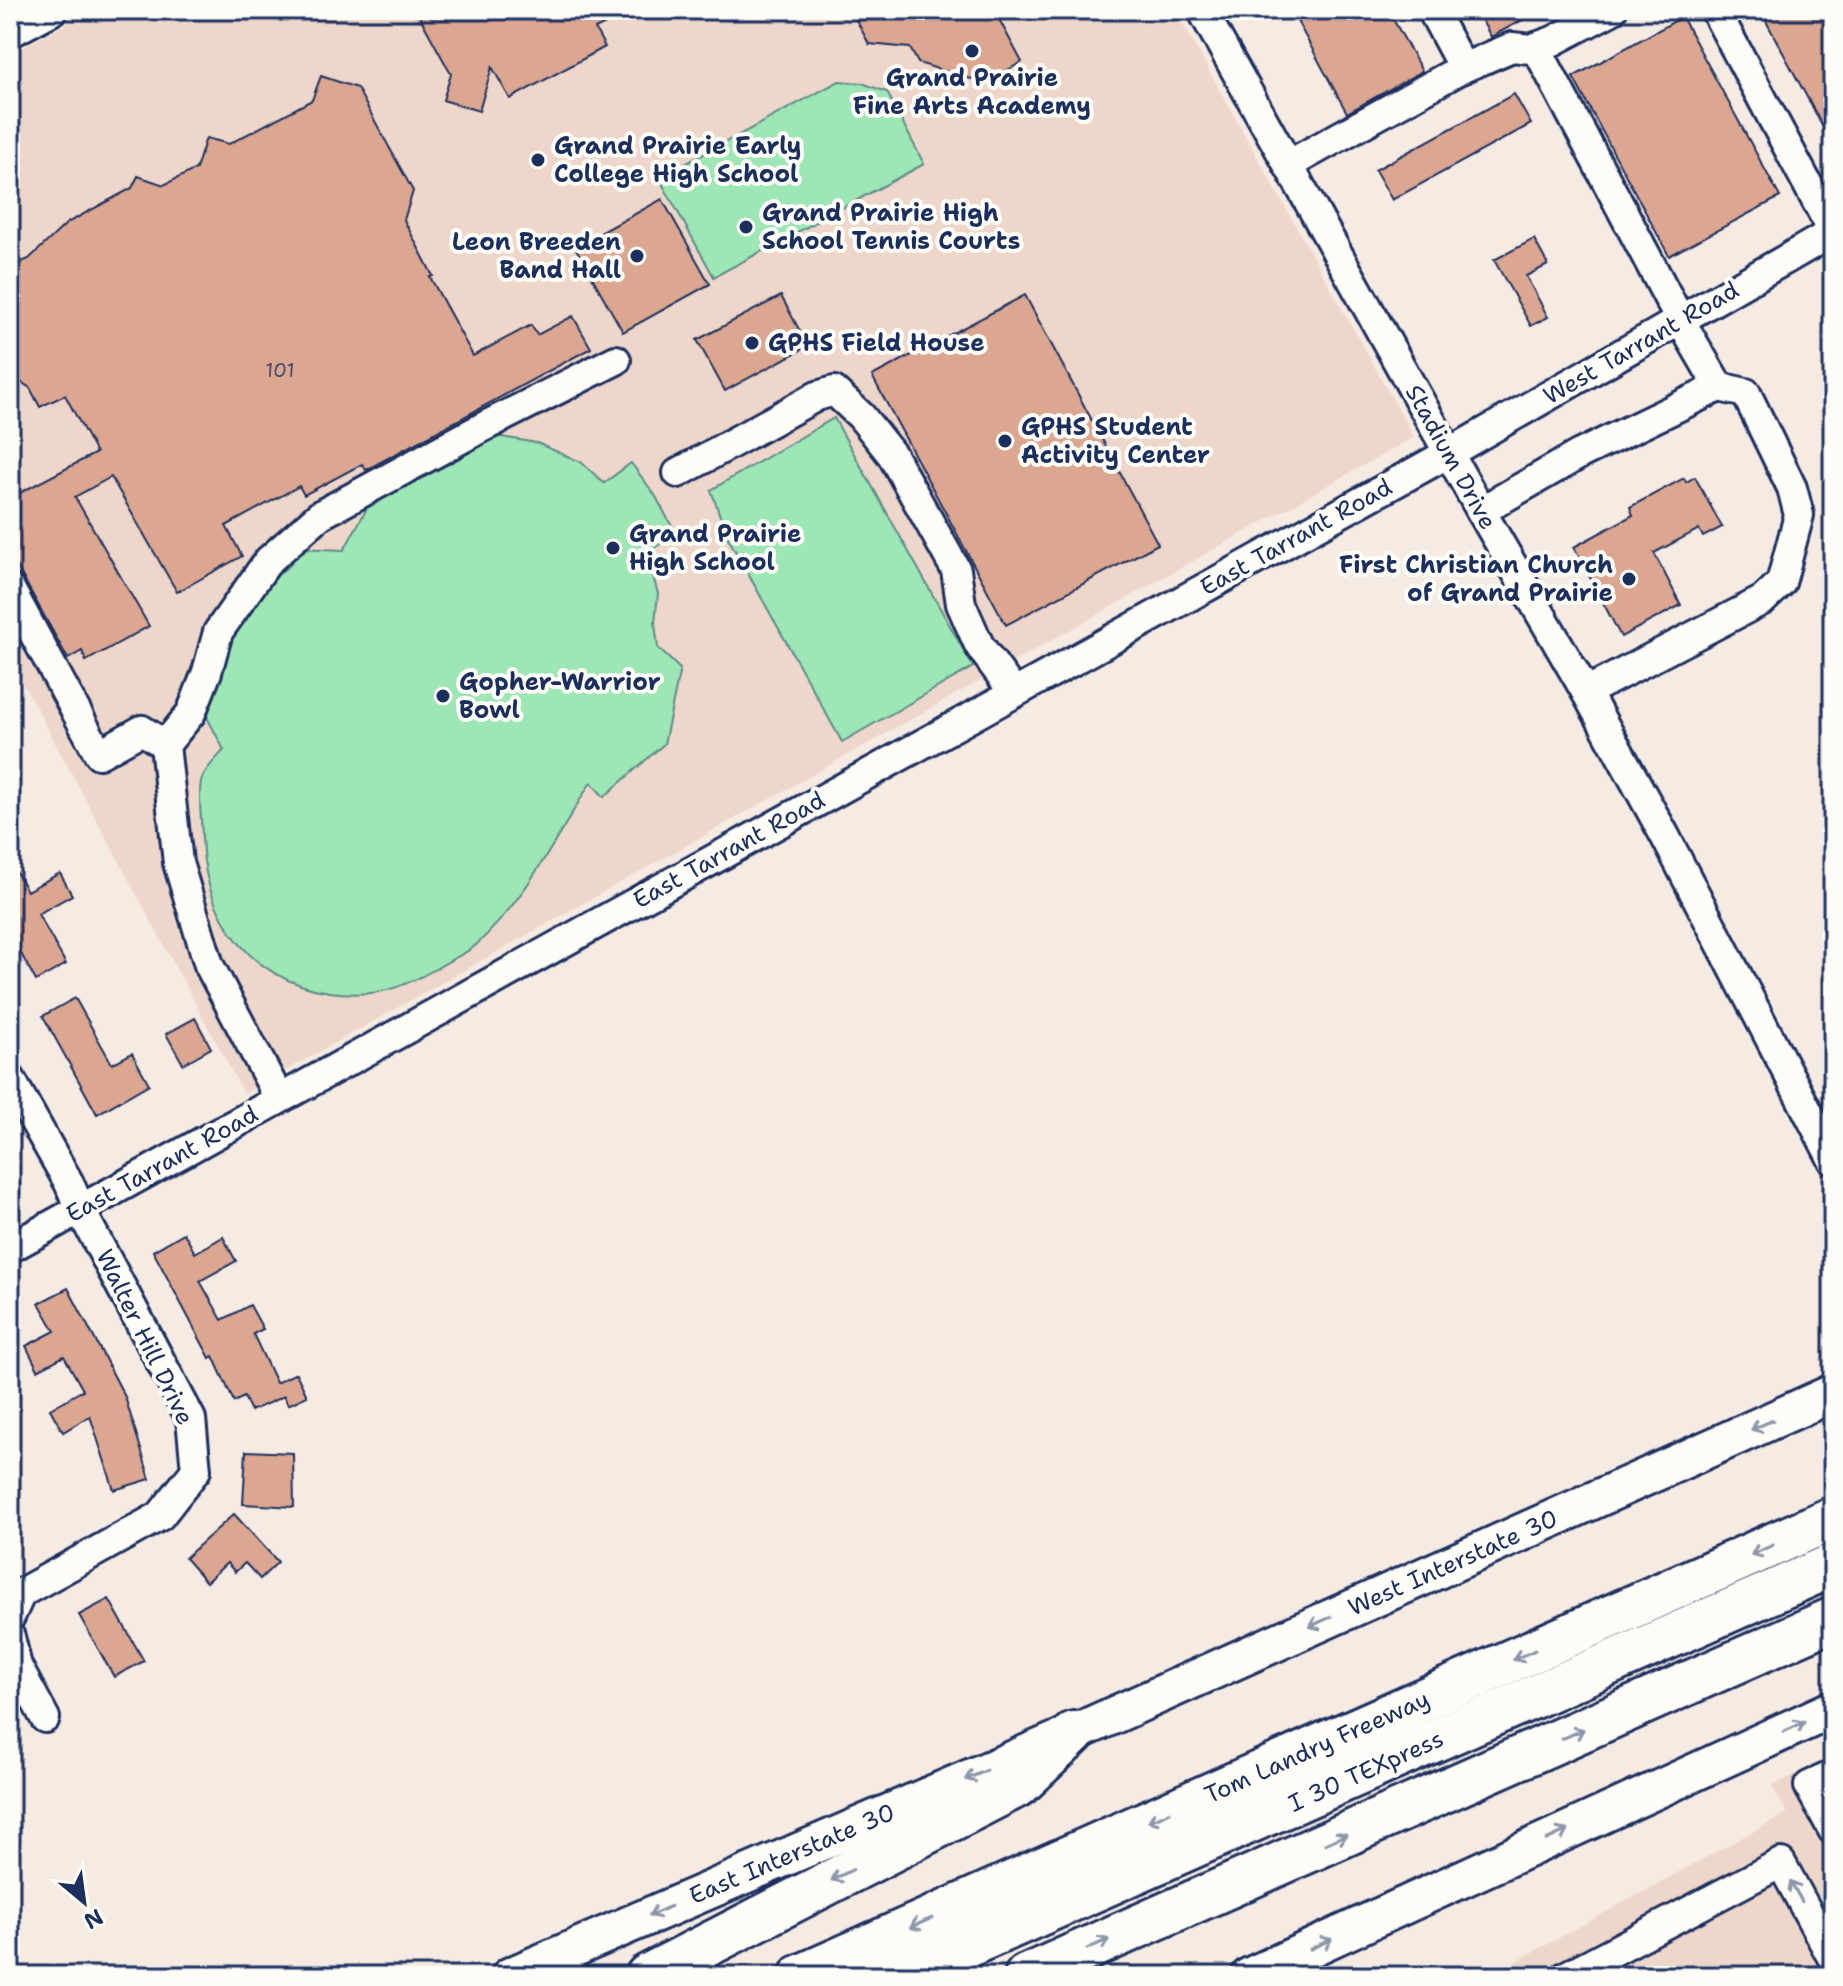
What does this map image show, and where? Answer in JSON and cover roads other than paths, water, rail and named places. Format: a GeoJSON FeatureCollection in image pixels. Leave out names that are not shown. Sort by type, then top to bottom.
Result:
{"type":"FeatureCollection","features":[{"type":"Feature","properties":{"kind":"highway","name":"Tom Landry Freeway"},"geometry":{"type":"LineString","coordinates":[[801,1976],[1833,1518]]}},
{"type":"Feature","properties":{"kind":"highway","name":"I 30 TEXpress"},"geometry":{"type":"LineString","coordinates":[[899,1976],[1833,1565]]}},
{"type":"Feature","properties":{"kind":"highway"},"geometry":{"type":"LineString","coordinates":[[1026,1976],[1833,1619]]}},
{"type":"Feature","properties":{"kind":"highway"},"geometry":{"type":"LineString","coordinates":[[647,1976],[1019,1785],[1074,1733]]}},
{"type":"Feature","properties":{"kind":"main road","name":"West Interstate 30"},"geometry":{"type":"LineString","coordinates":[[1074,1733],[1833,1393]]}},
{"type":"Feature","properties":{"kind":"main road"},"geometry":{"type":"LineString","coordinates":[[1250,1976],[1833,1709]]}},
{"type":"Feature","properties":{"kind":"main road","name":"East Interstate 30"},"geometry":{"type":"LineString","coordinates":[[510,1976],[1074,1733]]}},
{"type":"Feature","properties":{"kind":"street"},"geometry":{"type":"LineString","coordinates":[[11,29],[53,10]]}},
{"type":"Feature","properties":{"kind":"street","name":"Stadium Drive"},"geometry":{"type":"LineString","coordinates":[[1202,10],[1673,850],[1833,1160]]}},
{"type":"Feature","properties":{"kind":"street"},"geometry":{"type":"LineString","coordinates":[[1432,10],[1463,68]]}},
{"type":"Feature","properties":{"kind":"street"},"geometry":{"type":"LineString","coordinates":[[1288,165],[1463,68],[1512,47],[1536,47],[1553,41],[1612,10]]}},
{"type":"Feature","properties":{"kind":"street"},"geometry":{"type":"LineString","coordinates":[[1715,10],[1833,232]]}},
{"type":"Feature","properties":{"kind":"street"},"geometry":{"type":"LineString","coordinates":[[1536,47],[1680,320],[1719,387]]}},
{"type":"Feature","properties":{"kind":"street","name":"West Tarrant Road"},"geometry":{"type":"LineString","coordinates":[[1449,453],[1833,232]]}},
{"type":"Feature","properties":{"kind":"street"},"geometry":{"type":"LineString","coordinates":[[279,1098],[209,965],[178,863],[165,745],[191,713],[218,632],[268,561],[320,515],[616,360]]}},
{"type":"Feature","properties":{"kind":"street"},"geometry":{"type":"LineString","coordinates":[[1481,511],[1580,454],[1719,387],[1746,393],[1792,488],[1799,515],[1781,583],[1763,600],[1586,692]]}},
{"type":"Feature","properties":{"kind":"street"},"geometry":{"type":"LineString","coordinates":[[678,473],[817,396],[834,391],[861,416],[892,455],[956,570],[961,604],[979,645],[1014,693]]}},
{"type":"Feature","properties":{"kind":"street","name":"East Tarrant Road"},"geometry":{"type":"LineString","coordinates":[[10,1248],[1449,453]]}},
{"type":"Feature","properties":{"kind":"street"},"geometry":{"type":"LineString","coordinates":[[10,589],[99,754],[142,730],[165,745]]}},
{"type":"Feature","properties":{"kind":"street","name":"Walter Hill Drive"},"geometry":{"type":"LineString","coordinates":[[10,1078],[69,1183],[191,1419],[196,1470],[160,1516],[21,1593],[10,1617]]}},
{"type":"Feature","properties":{"kind":"street"},"geometry":{"type":"LineString","coordinates":[[10,1637],[17,1666],[45,1718]]}},
{"type":"Feature","properties":{"kind":"street"},"geometry":{"type":"LineString","coordinates":[[1833,1775],[1809,1786],[1833,1830]]}},
{"type":"Feature","properties":{"kind":"street"},"geometry":{"type":"LineString","coordinates":[[1566,1976],[1781,1863],[1833,1959]]}},
{"type":"Feature","properties":{"kind":"place","name":"Grand Prairie Fine Arts Academy"},"geometry":{"type":"Point","coordinates":[972,51]}},
{"type":"Feature","properties":{"kind":"place","name":"Grand Prairie Early College High School"},"geometry":{"type":"Point","coordinates":[538,160]}},
{"type":"Feature","properties":{"kind":"place","name":"Grand Prairie High School Tennis Courts"},"geometry":{"type":"Point","coordinates":[746,227]}},
{"type":"Feature","properties":{"kind":"place","name":"Leon Breeden Band Hall"},"geometry":{"type":"Point","coordinates":[637,256]}},
{"type":"Feature","properties":{"kind":"place","name":"GPHS Field House"},"geometry":{"type":"Point","coordinates":[752,343]}},
{"type":"Feature","properties":{"kind":"place","name":"GPHS Student Activity Center"},"geometry":{"type":"Point","coordinates":[1005,441]}},
{"type":"Feature","properties":{"kind":"place","name":"Grand Prairie High School"},"geometry":{"type":"Point","coordinates":[613,548]}},
{"type":"Feature","properties":{"kind":"place","name":"First Christian Church of Grand Prairie"},"geometry":{"type":"Point","coordinates":[1629,579]}},
{"type":"Feature","properties":{"kind":"place","name":"Gopher-Warrior Bowl"},"geometry":{"type":"Point","coordinates":[443,696]}}]}
